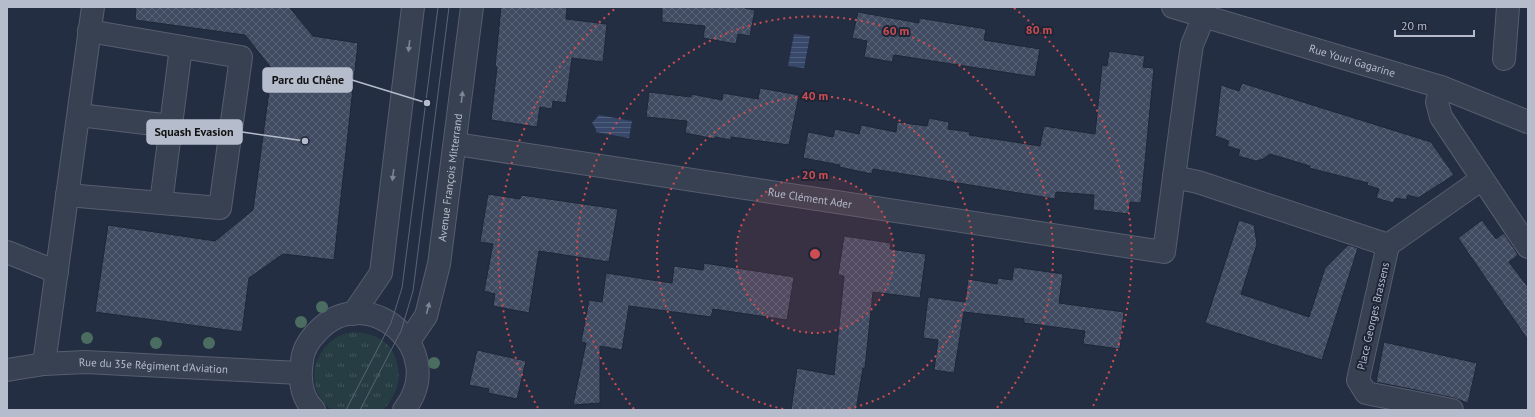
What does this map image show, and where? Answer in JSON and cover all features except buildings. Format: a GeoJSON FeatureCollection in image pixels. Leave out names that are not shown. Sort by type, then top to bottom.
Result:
{"type":"FeatureCollection","features":[{"type":"Feature","properties":{"kind":"street"},"geometry":{"type":"LineString","coordinates":[[44,364],[93,7]]}},
{"type":"Feature","properties":{"kind":"street"},"geometry":{"type":"LineString","coordinates":[[353,314],[381,273],[413,7]]}},
{"type":"Feature","properties":{"kind":"street","name":"Avenue François Mitterrand"},"geometry":{"type":"LineString","coordinates":[[409,341],[426,316],[439,264],[456,144],[472,7]]}},
{"type":"Feature","properties":{"kind":"street","name":"Rue Youri Gagarine"},"geometry":{"type":"LineString","coordinates":[[1173,7],[1441,86],[1528,122]]}},
{"type":"Feature","properties":{"kind":"street"},"geometry":{"type":"LineString","coordinates":[[1504,59],[1508,7]]}},
{"type":"Feature","properties":{"kind":"street"},"geometry":{"type":"LineString","coordinates":[[1204,16],[1192,46],[1174,177],[1198,182],[1388,245],[1482,179]]}},
{"type":"Feature","properties":{"kind":"street"},"geometry":{"type":"LineString","coordinates":[[67,195],[220,208],[241,57],[89,31]]}},
{"type":"Feature","properties":{"kind":"street"},"geometry":{"type":"LineString","coordinates":[[161,203],[181,47]]}},
{"type":"Feature","properties":{"kind":"street"},"geometry":{"type":"LineString","coordinates":[[1441,86],[1437,102],[1441,117],[1528,247]]}},
{"type":"Feature","properties":{"kind":"street"},"geometry":{"type":"LineString","coordinates":[[78,115],[171,126]]}},
{"type":"Feature","properties":{"kind":"street","name":"Rue Clément Ader"},"geometry":{"type":"LineString","coordinates":[[456,144],[1164,252],[1174,177]]}},
{"type":"Feature","properties":{"kind":"street","name":"Place Georges Brassens"},"geometry":{"type":"LineString","coordinates":[[1388,245],[1358,380],[1366,393],[1452,410]]}},
{"type":"Feature","properties":{"kind":"street"},"geometry":{"type":"LineString","coordinates":[[7,252],[57,272]]}},
{"type":"Feature","properties":{"kind":"street"},"geometry":{"type":"LineString","coordinates":[[314,410],[302,390],[300,373],[302,356],[310,340],[321,327],[331,321],[353,314],[373,315],[391,323],[409,341],[416,355],[418,371],[416,387],[410,407]]}},
{"type":"Feature","properties":{"kind":"street","name":"Rue du 35e Régiment d'Aviation"},"geometry":{"type":"LineString","coordinates":[[7,370],[44,364],[85,362],[300,373]]}},
{"type":"Feature","properties":{"kind":"green space"},"geometry":{"type":"Polygon","coordinates":[[[354,332],[368,334],[380,339],[392,350],[398,365],[399,373],[396,389],[388,404],[381,410],[332,410],[323,402],[318,393],[314,372],[322,351],[329,343],[339,336],[354,332]]]}},
{"type":"Feature","properties":{"kind":"water"},"geometry":{"type":"Polygon","coordinates":[[[794,34],[810,36],[804,68],[788,66],[794,34]]]}},
{"type":"Feature","properties":{"kind":"water"},"geometry":{"type":"Polygon","coordinates":[[[599,115],[632,121],[629,138],[596,132],[596,129],[592,123],[599,115]]]}},
{"type":"Feature","properties":{"kind":"tram line"},"geometry":{"type":"LineString","coordinates":[[346,410],[391,323],[402,288],[438,7]]}},
{"type":"Feature","properties":{"kind":"tram line"},"geometry":{"type":"LineString","coordinates":[[360,410],[401,331],[413,291],[449,7]]}},
{"type":"Feature","properties":{"kind":"place","name":"Parc du Chêne"},"geometry":{"type":"Point","coordinates":[427,103]}},
{"type":"Feature","properties":{"kind":"place","name":"Squash Evasion"},"geometry":{"type":"Point","coordinates":[305,141]}}]}
